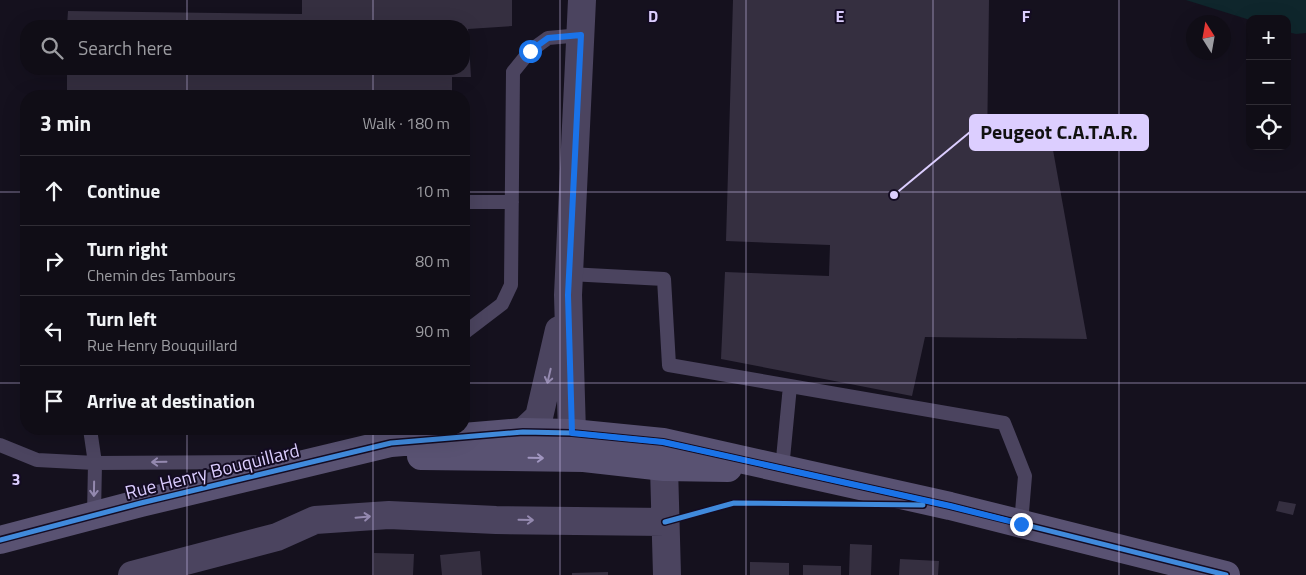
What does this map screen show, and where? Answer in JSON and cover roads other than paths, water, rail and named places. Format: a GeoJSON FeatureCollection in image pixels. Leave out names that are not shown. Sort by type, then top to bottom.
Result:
{"type":"FeatureCollection","features":[{"type":"Feature","properties":{"kind":"main road","name":"Rue Henry Bouquillard"},"geometry":{"type":"LineString","coordinates":[[0,540],[391,443],[523,432],[572,433],[663,442],[950,506],[1226,575]]}},
{"type":"Feature","properties":{"kind":"main road","name":"Rue Henry Bouquillard"},"geometry":{"type":"LineString","coordinates":[[313,462],[388,456],[572,433]]}},
{"type":"Feature","properties":{"kind":"main road","name":"Rue Henry Bouquillard"},"geometry":{"type":"LineString","coordinates":[[388,456],[584,458],[664,467],[782,469]]}},
{"type":"Feature","properties":{"kind":"street"},"geometry":{"type":"LineString","coordinates":[[572,433],[568,284],[582,0]]}},
{"type":"Feature","properties":{"kind":"street"},"geometry":{"type":"LineString","coordinates":[[523,432],[539,417],[568,284]]}},
{"type":"Feature","properties":{"kind":"street"},"geometry":{"type":"LineString","coordinates":[[664,467],[666,575]]}},
{"type":"Feature","properties":{"kind":"street"},"geometry":{"type":"LineString","coordinates":[[132,575],[277,537],[315,520],[388,515],[496,520],[664,522]]}},
{"type":"Feature","properties":{"kind":"lane"},"geometry":{"type":"LineString","coordinates":[[470,328],[502,304],[511,285],[514,72],[530,51],[548,38],[581,35]]}},
{"type":"Feature","properties":{"kind":"lane"},"geometry":{"type":"LineString","coordinates":[[470,202],[512,202]]}},
{"type":"Feature","properties":{"kind":"lane"},"geometry":{"type":"LineString","coordinates":[[568,284],[664,279],[669,365],[1004,423],[1025,476],[1021,524]]}},
{"type":"Feature","properties":{"kind":"lane"},"geometry":{"type":"LineString","coordinates":[[782,469],[790,386]]}},
{"type":"Feature","properties":{"kind":"lane"},"geometry":{"type":"LineString","coordinates":[[91,435],[95,463],[94,516]]}},
{"type":"Feature","properties":{"kind":"lane"},"geometry":{"type":"LineString","coordinates":[[0,445],[37,460],[95,463],[313,462]]}},
{"type":"Feature","properties":{"kind":"place","name":"Peugeot C.A.T.A.R."},"geometry":{"type":"Point","coordinates":[894,195]}}]}
